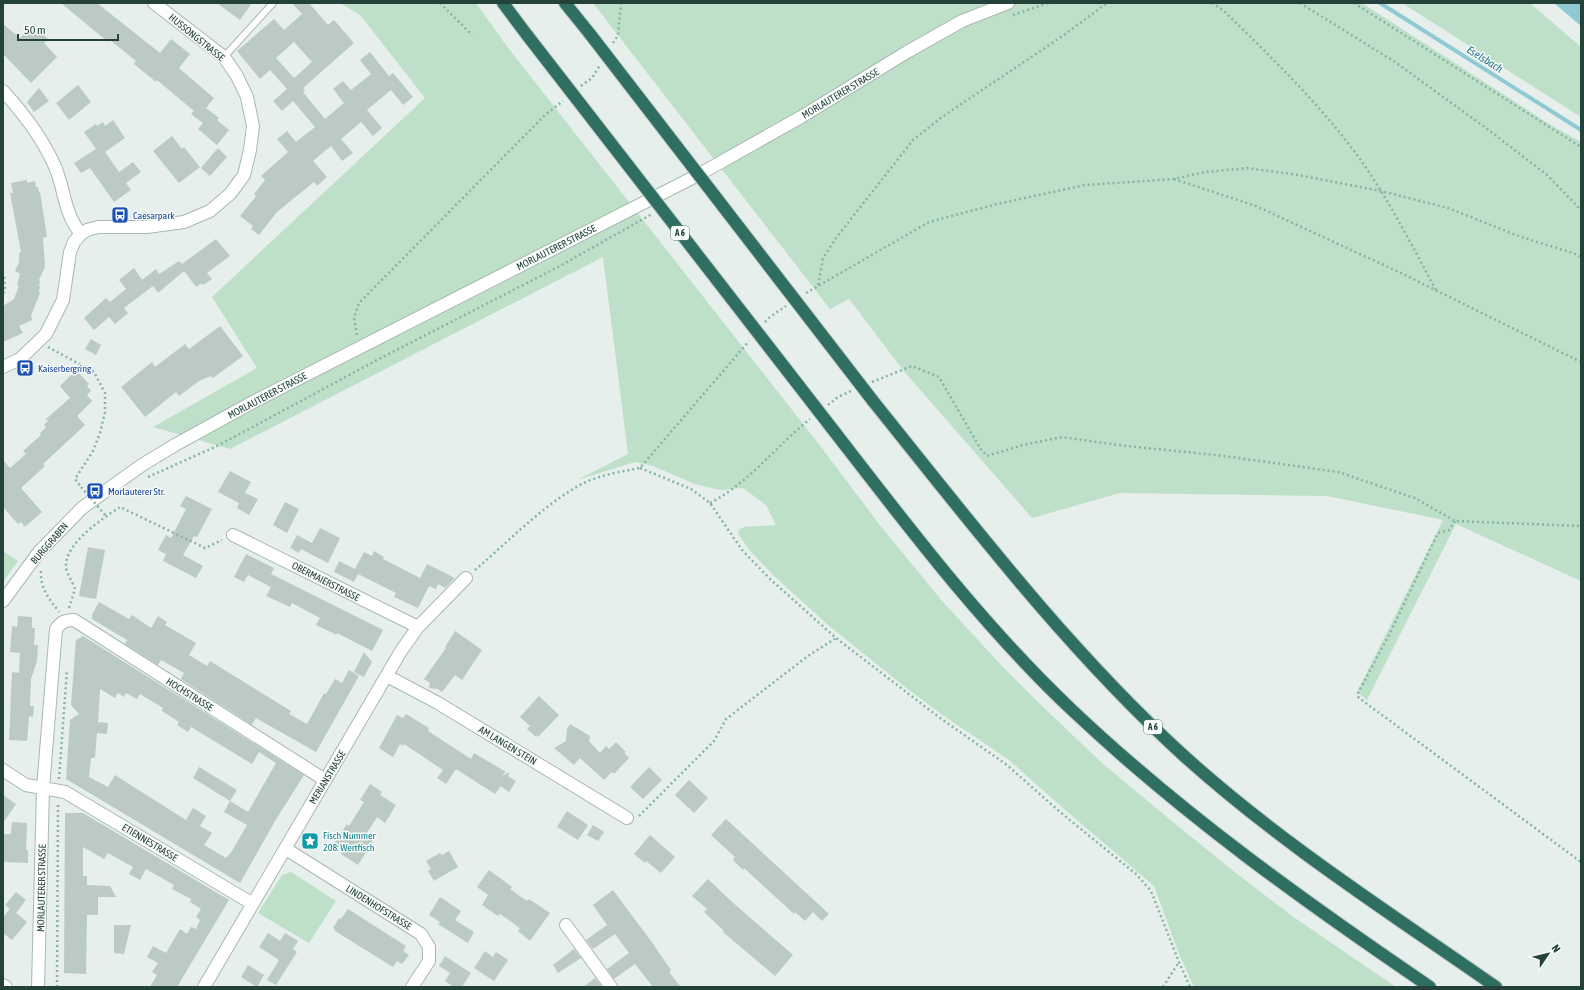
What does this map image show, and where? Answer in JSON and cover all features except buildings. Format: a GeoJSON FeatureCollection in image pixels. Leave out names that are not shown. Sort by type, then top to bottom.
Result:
{"type":"FeatureCollection","features":[{"type":"Feature","properties":{"kind":"highway","name":"A 6"},"geometry":{"type":"LineString","coordinates":[[503,3],[931,556],[992,627],[1071,710],[1186,810],[1255,864],[1356,937],[1430,987]]}},
{"type":"Feature","properties":{"kind":"highway","name":"A 6"},"geometry":{"type":"LineString","coordinates":[[565,3],[873,401],[968,520],[1089,660],[1142,717],[1190,761],[1311,858],[1496,987]]}},
{"type":"Feature","properties":{"kind":"street","name":"HUSSONGSTRASSE"},"geometry":{"type":"LineString","coordinates":[[81,234],[87,230],[98,227],[147,227],[184,222],[210,211],[230,194],[244,175],[250,150],[253,126],[248,98],[237,76],[224,57],[154,3]]}},
{"type":"Feature","properties":{"kind":"street","name":"MORLAUTERER STRASSE"},"geometry":{"type":"LineString","coordinates":[[104,497],[142,465],[253,402],[698,175],[955,25],[1008,3]]}},
{"type":"Feature","properties":{"kind":"street"},"geometry":{"type":"LineString","coordinates":[[3,91],[18,108],[38,136],[56,169],[67,209],[74,226],[81,234],[74,242],[70,252],[63,300],[46,334],[20,359],[3,367]]}},
{"type":"Feature","properties":{"kind":"street","name":"BURGGRABEN"},"geometry":{"type":"LineString","coordinates":[[3,601],[39,552],[82,508],[104,497]]}},
{"type":"Feature","properties":{"kind":"street","name":"OBERMAIERSTRASSE"},"geometry":{"type":"LineString","coordinates":[[233,535],[418,627]]}},
{"type":"Feature","properties":{"kind":"street","name":"MERIANSTRASSE"},"geometry":{"type":"LineString","coordinates":[[204,987],[401,651],[418,627],[466,578]]}},
{"type":"Feature","properties":{"kind":"street","name":"MORLAUTERER STRASSE"},"geometry":{"type":"LineString","coordinates":[[38,987],[43,788],[56,629],[60,623],[66,620]]}},
{"type":"Feature","properties":{"kind":"street","name":"HOCHSTRASSE"},"geometry":{"type":"LineString","coordinates":[[66,620],[74,620],[325,780]]}},
{"type":"Feature","properties":{"kind":"street","name":"AM LANGEN STEIN"},"geometry":{"type":"LineString","coordinates":[[387,676],[438,703],[628,818]]}},
{"type":"Feature","properties":{"kind":"street"},"geometry":{"type":"LineString","coordinates":[[3,770],[26,785],[43,788]]}},
{"type":"Feature","properties":{"kind":"street","name":"ETIENNESTRASSE"},"geometry":{"type":"LineString","coordinates":[[43,788],[65,792],[253,904]]}},
{"type":"Feature","properties":{"kind":"street","name":"LINDENHOFSTRASSE"},"geometry":{"type":"LineString","coordinates":[[286,849],[421,934],[429,947],[429,961],[412,987]]}},
{"type":"Feature","properties":{"kind":"street"},"geometry":{"type":"LineString","coordinates":[[566,925],[611,987]]}},
{"type":"Feature","properties":{"kind":"lane"},"geometry":{"type":"LineString","coordinates":[[224,57],[273,3]]}},
{"type":"Feature","properties":{"kind":"path"},"geometry":{"type":"LineString","coordinates":[[440,3],[472,35]]}},
{"type":"Feature","properties":{"kind":"path"},"geometry":{"type":"LineString","coordinates":[[1012,16],[1048,3]]}},
{"type":"Feature","properties":{"kind":"path"},"geometry":{"type":"LineString","coordinates":[[818,285],[823,258],[836,238],[913,140],[942,117],[1064,35],[1107,3]]}},
{"type":"Feature","properties":{"kind":"path"},"geometry":{"type":"LineString","coordinates":[[1212,3],[1223,10],[1285,71],[1354,153],[1381,191],[1437,291]]}},
{"type":"Feature","properties":{"kind":"path"},"geometry":{"type":"LineString","coordinates":[[1300,3],[1395,62],[1486,128],[1547,175],[1581,210]]}},
{"type":"Feature","properties":{"kind":"path"},"geometry":{"type":"LineString","coordinates":[[1354,3],[1581,147]]}},
{"type":"Feature","properties":{"kind":"path"},"geometry":{"type":"LineString","coordinates":[[580,87],[592,78]]}},
{"type":"Feature","properties":{"kind":"path"},"geometry":{"type":"LineString","coordinates":[[359,348],[354,318],[359,303],[545,115],[568,96]]}},
{"type":"Feature","properties":{"kind":"path"},"geometry":{"type":"LineString","coordinates":[[800,297],[818,285],[929,222],[996,204],[1085,185],[1174,179],[1205,172],[1248,168],[1298,175],[1381,191],[1448,208],[1521,237],[1573,252],[1581,257]]}},
{"type":"Feature","properties":{"kind":"path"},"geometry":{"type":"LineString","coordinates":[[1174,179],[1256,206],[1437,291],[1581,362]]}},
{"type":"Feature","properties":{"kind":"path"},"geometry":{"type":"LineString","coordinates":[[148,478],[217,446],[377,360],[560,266],[657,212]]}},
{"type":"Feature","properties":{"kind":"path"},"geometry":{"type":"LineString","coordinates":[[3,293],[5,291],[4,274]]}},
{"type":"Feature","properties":{"kind":"path"},"geometry":{"type":"LineString","coordinates":[[760,328],[770,317],[788,305]]}},
{"type":"Feature","properties":{"kind":"path"},"geometry":{"type":"LineString","coordinates":[[640,468],[750,340]]}},
{"type":"Feature","properties":{"kind":"path"},"geometry":{"type":"LineString","coordinates":[[39,342],[94,372],[105,393],[105,412],[100,433],[93,451],[75,480],[106,516]]}},
{"type":"Feature","properties":{"kind":"path"},"geometry":{"type":"LineString","coordinates":[[872,382],[912,366],[939,377],[980,448],[987,456],[1023,445],[1062,437],[1231,457],[1338,472],[1415,498],[1455,521],[1581,526]]}},
{"type":"Feature","properties":{"kind":"path"},"geometry":{"type":"LineString","coordinates":[[825,407],[838,397],[858,388]]}},
{"type":"Feature","properties":{"kind":"path"},"geometry":{"type":"LineString","coordinates":[[710,503],[724,496],[759,467],[794,432],[813,417]]}},
{"type":"Feature","properties":{"kind":"path"},"geometry":{"type":"LineString","coordinates":[[466,578],[544,510],[581,484],[614,473],[640,468],[691,489],[710,503],[742,550],[770,579],[836,638],[940,718],[1007,765],[1060,812],[1136,874],[1151,890],[1190,987]]}},
{"type":"Feature","properties":{"kind":"path"},"geometry":{"type":"LineString","coordinates":[[94,512],[104,497]]}},
{"type":"Feature","properties":{"kind":"path"},"geometry":{"type":"LineString","coordinates":[[66,620],[75,589],[66,568],[67,558],[76,542],[106,516],[120,507],[205,548],[233,535]]}},
{"type":"Feature","properties":{"kind":"path"},"geometry":{"type":"LineString","coordinates":[[1455,521],[1449,530],[1438,533],[1390,634],[1357,694],[1359,698],[1581,862]]}},
{"type":"Feature","properties":{"kind":"path"},"geometry":{"type":"LineString","coordinates":[[39,552],[41,567],[40,581],[46,594],[66,620]]}},
{"type":"Feature","properties":{"kind":"path"},"geometry":{"type":"LineString","coordinates":[[628,818],[639,816],[672,784],[714,741],[726,719],[808,656],[836,638]]}},
{"type":"Feature","properties":{"kind":"path"},"geometry":{"type":"LineString","coordinates":[[1163,987],[1179,962]]}},
{"type":"Feature","properties":{"kind":"green space"},"geometry":{"type":"Polygon","coordinates":[[[340,3],[476,3],[509,49],[818,443],[879,524],[942,601],[1001,665],[1102,763],[1179,827],[1292,916],[1396,987],[1194,987],[1179,954],[1154,886],[1009,760],[941,714],[828,625],[773,575],[751,552],[738,534],[740,529],[744,527],[776,525],[766,505],[743,488],[720,490],[695,484],[653,466],[635,462],[577,480],[628,454],[603,257],[230,449],[153,427],[257,368],[212,297],[425,98],[360,15],[340,3]]]}},
{"type":"Feature","properties":{"kind":"green space"},"geometry":{"type":"Polygon","coordinates":[[[593,3],[1362,3],[1549,124],[1581,142],[1581,581],[1456,524],[1367,700],[1357,692],[1443,520],[1327,496],[1120,493],[1032,518],[903,370],[849,299],[830,309],[593,3]]]}},
{"type":"Feature","properties":{"kind":"green space"},"geometry":{"type":"Polygon","coordinates":[[[1402,3],[1530,3],[1581,47],[1581,117],[1402,3]]]}},
{"type":"Feature","properties":{"kind":"green space"},"geometry":{"type":"Polygon","coordinates":[[[3,551],[18,561],[3,582],[3,551]]]}},
{"type":"Feature","properties":{"kind":"green space"},"geometry":{"type":"Polygon","coordinates":[[[291,872],[336,901],[309,943],[258,913],[282,875],[291,872]]]}},
{"type":"Feature","properties":{"kind":"water"},"geometry":{"type":"Polygon","coordinates":[[[1554,3],[1581,3],[1581,26],[1554,3]]]}},
{"type":"Feature","properties":{"kind":"waterway","name":"Eselsbach"},"geometry":{"type":"LineString","coordinates":[[1380,3],[1581,130]]}},
{"type":"Feature","properties":{"kind":"place","name":"Caesarpark"},"geometry":{"type":"Point","coordinates":[120,215]}},
{"type":"Feature","properties":{"kind":"place","name":"Kaiserbergring"},"geometry":{"type":"Point","coordinates":[25,368]}},
{"type":"Feature","properties":{"kind":"place","name":"Morlauterer Str."},"geometry":{"type":"Point","coordinates":[95,491]}},
{"type":"Feature","properties":{"kind":"place","name":"Fisch Nummer 208: Wertfisch"},"geometry":{"type":"Point","coordinates":[310,841]}}]}
